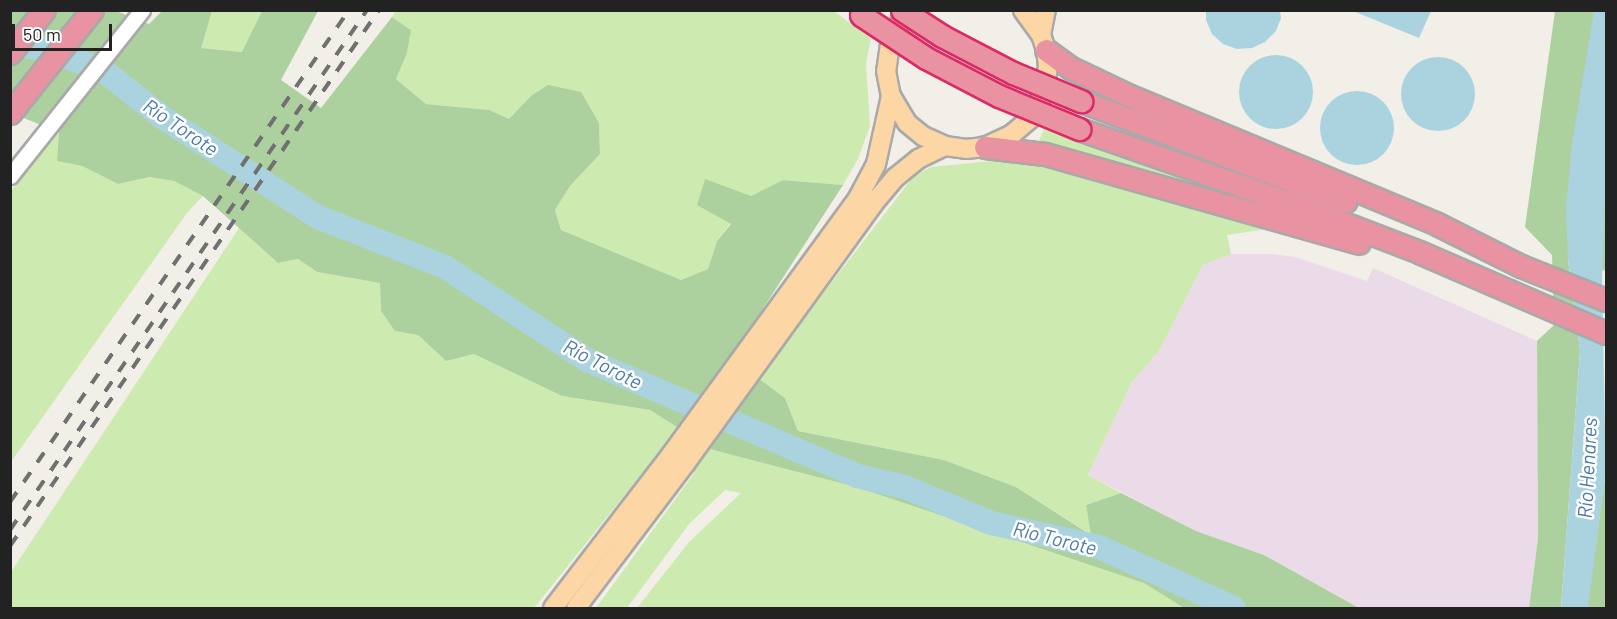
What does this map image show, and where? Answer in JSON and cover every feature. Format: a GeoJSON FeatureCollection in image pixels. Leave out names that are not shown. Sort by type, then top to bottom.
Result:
{"type":"FeatureCollection","features":[{"type":"Feature","properties":{"kind":"highway"},"geometry":{"type":"LineString","coordinates":[[10,53],[44,10]]}},
{"type":"Feature","properties":{"kind":"highway"},"geometry":{"type":"LineString","coordinates":[[10,113],[92,10]]}},
{"type":"Feature","properties":{"kind":"highway"},"geometry":{"type":"LineString","coordinates":[[902,10],[942,36],[1013,74],[1512,262],[1606,300]]}},
{"type":"Feature","properties":{"kind":"highway"},"geometry":{"type":"LineString","coordinates":[[858,13],[926,58],[999,96],[1078,129],[1302,207],[1419,252],[1606,333]]}},
{"type":"Feature","properties":{"kind":"highway"},"geometry":{"type":"LineString","coordinates":[[1043,43],[1071,68],[1130,96],[1437,224],[1512,262]]}},
{"type":"Feature","properties":{"kind":"highway"},"geometry":{"type":"LineString","coordinates":[[985,147],[1045,154],[1296,223],[1487,283]]}},
{"type":"Feature","properties":{"kind":"main road"},"geometry":{"type":"LineString","coordinates":[[912,10],[902,21],[890,44],[886,71],[891,96],[907,123],[922,136],[945,146],[966,149],[985,147],[1011,135],[1030,119],[1045,90],[1048,66],[1043,43],[1046,10]]}},
{"type":"Feature","properties":{"kind":"main road"},"geometry":{"type":"LineString","coordinates":[[1023,10],[1043,43]]}},
{"type":"Feature","properties":{"kind":"main road"},"geometry":{"type":"LineString","coordinates":[[778,324],[858,198],[876,164],[891,96]]}},
{"type":"Feature","properties":{"kind":"main road"},"geometry":{"type":"LineString","coordinates":[[576,609],[678,460],[778,324],[896,177],[918,159],[945,146]]}},
{"type":"Feature","properties":{"kind":"main road"},"geometry":{"type":"LineString","coordinates":[[553,609],[678,460]]}},
{"type":"Feature","properties":{"kind":"street"},"geometry":{"type":"LineString","coordinates":[[10,176],[142,11]]}},
{"type":"Feature","properties":{"kind":"shaded area"},"geometry":{"type":"Polygon","coordinates":[[[1231,254],[1271,254],[1295,257],[1367,281],[1373,268],[1537,341],[1538,538],[1529,608],[1359,608],[1264,555],[1196,531],[1088,475],[1132,382],[1159,351],[1203,265],[1231,254]]]}},
{"type":"Feature","properties":{"kind":"green space"},"geometry":{"type":"Polygon","coordinates":[[[396,10],[834,11],[871,39],[866,63],[870,126],[858,159],[843,185],[784,180],[751,196],[717,241],[708,269],[681,280],[561,230],[555,210],[570,186],[600,154],[599,123],[531,96],[509,120],[488,110],[426,104],[396,79],[407,53],[411,30],[392,17],[396,10]]]}},
{"type":"Feature","properties":{"kind":"green space"},"geometry":{"type":"Polygon","coordinates":[[[10,11],[116,11],[149,24],[162,11],[212,11],[201,48],[242,52],[262,11],[318,11],[281,80],[321,108],[392,17],[411,30],[407,53],[396,79],[426,104],[489,110],[509,119],[531,96],[548,85],[581,92],[599,123],[600,154],[570,186],[555,210],[561,230],[681,280],[708,269],[717,241],[731,224],[697,205],[705,179],[751,196],[783,180],[843,185],[731,358],[785,398],[798,431],[944,460],[1016,487],[1091,535],[1086,505],[1121,493],[1196,531],[1264,555],[1359,608],[1184,608],[1144,583],[856,487],[713,450],[650,410],[562,396],[474,354],[446,361],[418,335],[395,331],[381,311],[380,283],[317,272],[298,259],[278,263],[203,196],[174,181],[150,177],[118,184],[82,166],[57,161],[59,132],[11,113],[10,11]]]}},
{"type":"Feature","properties":{"kind":"green space"},"geometry":{"type":"Polygon","coordinates":[[[212,11],[262,11],[243,52],[200,48],[212,11]]]}},
{"type":"Feature","properties":{"kind":"green space"},"geometry":{"type":"Polygon","coordinates":[[[1555,11],[1606,11],[1606,271],[1568,260],[1580,351],[1561,608],[1529,608],[1538,538],[1537,341],[1554,325],[1552,255],[1525,227],[1555,11]]]}},
{"type":"Feature","properties":{"kind":"green space"},"geometry":{"type":"Polygon","coordinates":[[[1044,129],[1265,209],[1036,147],[1044,129]]]}},
{"type":"Feature","properties":{"kind":"green space"},"geometry":{"type":"Polygon","coordinates":[[[59,132],[58,161],[82,166],[118,184],[150,177],[174,181],[203,196],[187,213],[11,462],[11,191],[59,132]]]}},
{"type":"Feature","properties":{"kind":"green space"},"geometry":{"type":"Polygon","coordinates":[[[1020,158],[1258,221],[1267,229],[1227,235],[1231,254],[1203,265],[1159,351],[1132,382],[1088,475],[1121,493],[1086,505],[1092,535],[1016,487],[944,460],[798,431],[785,398],[758,378],[913,177],[931,167],[1020,158]]]}},
{"type":"Feature","properties":{"kind":"green space"},"geometry":{"type":"Polygon","coordinates":[[[239,228],[278,263],[298,259],[317,272],[380,283],[381,311],[418,335],[446,361],[474,354],[562,396],[650,410],[713,450],[856,487],[1145,583],[1184,608],[637,608],[689,542],[741,493],[725,490],[689,524],[627,608],[596,608],[695,472],[661,450],[534,608],[11,608],[11,572],[239,228]]]}},
{"type":"Feature","properties":{"kind":"green space"},"geometry":{"type":"Polygon","coordinates":[[[1606,470],[1606,608],[1588,608],[1588,600],[1606,470]]]}},
{"type":"Feature","properties":{"kind":"water"},"geometry":{"type":"Polygon","coordinates":[[[1206,11],[1280,11],[1281,18],[1276,31],[1265,42],[1252,48],[1237,49],[1223,44],[1212,34],[1206,20],[1206,11]]]}},
{"type":"Feature","properties":{"kind":"water"},"geometry":{"type":"Polygon","coordinates":[[[1353,11],[1431,11],[1419,38],[1353,11]]]}},
{"type":"Feature","properties":{"kind":"water","name":"Río Henares"},"geometry":{"type":"Polygon","coordinates":[[[1594,11],[1606,11],[1606,175],[1602,279],[1606,470],[1588,608],[1561,608],[1580,351],[1568,259],[1566,209],[1572,144],[1594,11]]]}},
{"type":"Feature","properties":{"kind":"water"},"geometry":{"type":"Polygon","coordinates":[[[1269,55],[1283,55],[1297,61],[1307,71],[1313,85],[1311,106],[1297,123],[1283,129],[1269,129],[1255,123],[1245,113],[1239,99],[1239,85],[1245,71],[1255,61],[1269,55]]]}},
{"type":"Feature","properties":{"kind":"water"},"geometry":{"type":"Polygon","coordinates":[[[1431,57],[1445,57],[1459,63],[1469,73],[1475,87],[1473,108],[1459,125],[1445,131],[1431,131],[1417,125],[1407,115],[1401,101],[1401,87],[1407,73],[1417,63],[1431,57]]]}},
{"type":"Feature","properties":{"kind":"water"},"geometry":{"type":"Polygon","coordinates":[[[1350,91],[1364,91],[1378,97],[1388,107],[1394,121],[1392,142],[1378,159],[1364,165],[1350,165],[1336,159],[1326,149],[1320,135],[1320,121],[1326,107],[1336,97],[1350,91]]]}},
{"type":"Feature","properties":{"kind":"waterway","name":"Río Torote"},"geometry":{"type":"LineString","coordinates":[[10,44],[44,49],[103,70],[162,117],[318,217],[445,267],[587,360],[857,476],[905,487],[991,523],[1099,547],[1234,608]]}},
{"type":"Feature","properties":{"kind":"railway"},"geometry":{"type":"LineString","coordinates":[[10,502],[349,10]]}},
{"type":"Feature","properties":{"kind":"railway"},"geometry":{"type":"LineString","coordinates":[[10,530],[367,10]]}},
{"type":"Feature","properties":{"kind":"railway"},"geometry":{"type":"LineString","coordinates":[[10,546],[379,10]]}}]}
